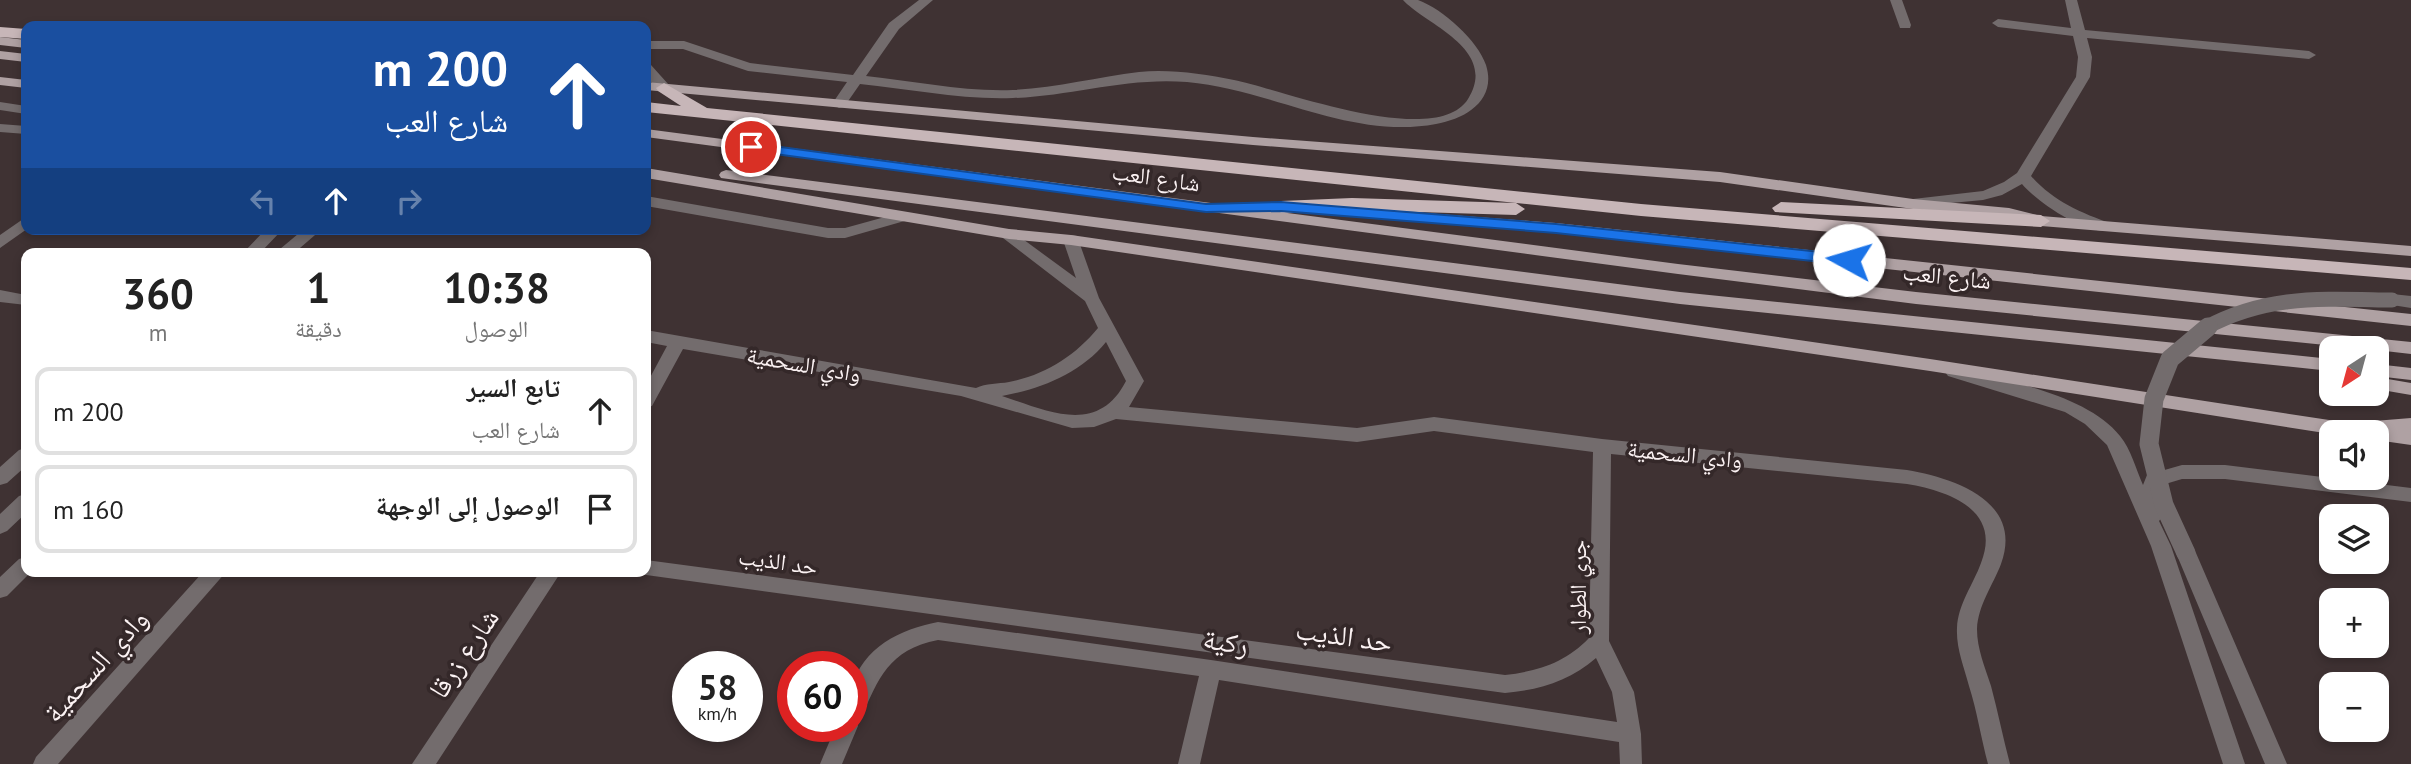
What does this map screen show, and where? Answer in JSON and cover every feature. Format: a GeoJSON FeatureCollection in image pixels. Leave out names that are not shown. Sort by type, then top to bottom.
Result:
{"type":"FeatureCollection","features":[{"type":"Feature","properties":{"kind":"highway"},"geometry":{"type":"LineString","coordinates":[[0,32],[21,34]]}},
{"type":"Feature","properties":{"kind":"highway"},"geometry":{"type":"LineString","coordinates":[[664,88],[708,114]]}},
{"type":"Feature","properties":{"kind":"highway"},"geometry":{"type":"LineString","coordinates":[[651,108],[1641,210],[2411,274]]}},
{"type":"Feature","properties":{"kind":"highway"},"geometry":{"type":"LineString","coordinates":[[1561,201],[1634,200],[2041,221]]}},
{"type":"Feature","properties":{"kind":"highway"},"geometry":{"type":"LineString","coordinates":[[1281,207],[1352,204],[1641,210]]}},
{"type":"Feature","properties":{"kind":"main road"},"geometry":{"type":"LineString","coordinates":[[0,41],[21,43]]}},
{"type":"Feature","properties":{"kind":"main road"},"geometry":{"type":"LineString","coordinates":[[0,55],[21,57]]}},
{"type":"Feature","properties":{"kind":"main road"},"geometry":{"type":"LineString","coordinates":[[0,80],[21,83]]}},
{"type":"Feature","properties":{"kind":"main road"},"geometry":{"type":"LineString","coordinates":[[651,87],[1502,162],[1708,176],[1913,204],[2009,213],[2041,221],[2411,251]]}},
{"type":"Feature","properties":{"kind":"main road","name":"شارع العب"},"geometry":{"type":"LineString","coordinates":[[651,134],[1206,208],[1916,298],[2411,348]]}},
{"type":"Feature","properties":{"kind":"main road"},"geometry":{"type":"LineString","coordinates":[[651,166],[1680,298],[2319,364]]}},
{"type":"Feature","properties":{"kind":"main road"},"geometry":{"type":"LineString","coordinates":[[651,174],[1009,234],[1070,240],[1930,365],[2319,426]]}},
{"type":"Feature","properties":{"kind":"main road"},"geometry":{"type":"LineString","coordinates":[[1206,208],[1281,207],[1556,228],[2411,320]]}},
{"type":"Feature","properties":{"kind":"main road"},"geometry":{"type":"LineString","coordinates":[[2230,354],[2319,372]]}},
{"type":"Feature","properties":{"kind":"main road"},"geometry":{"type":"LineString","coordinates":[[2389,371],[2411,374]]}},
{"type":"Feature","properties":{"kind":"main road"},"geometry":{"type":"LineString","coordinates":[[2389,385],[2411,389]]}},
{"type":"Feature","properties":{"kind":"main road"},"geometry":{"type":"LineString","coordinates":[[2389,427],[2411,425]]}},
{"type":"Feature","properties":{"kind":"main road"},"geometry":{"type":"LineString","coordinates":[[2389,435],[2411,438]]}},
{"type":"Feature","properties":{"kind":"street"},"geometry":{"type":"LineString","coordinates":[[839,104],[894,26],[927,0]]}},
{"type":"Feature","properties":{"kind":"street"},"geometry":{"type":"LineString","coordinates":[[651,45],[684,45],[748,66],[998,95],[1142,76],[1183,77],[1236,84],[1309,107],[1365,119],[1433,120],[1454,117],[1471,109],[1478,101],[1481,88],[1479,60],[1454,30],[1409,0]]}},
{"type":"Feature","properties":{"kind":"street"},"geometry":{"type":"LineString","coordinates":[[1896,0],[1905,25]]}},
{"type":"Feature","properties":{"kind":"street"},"geometry":{"type":"LineString","coordinates":[[1913,204],[1996,194],[2023,176],[2075,95],[2086,67],[2071,0]]}},
{"type":"Feature","properties":{"kind":"street"},"geometry":{"type":"LineString","coordinates":[[1998,23],[2309,55]]}},
{"type":"Feature","properties":{"kind":"street"},"geometry":{"type":"LineString","coordinates":[[651,77],[664,88]]}},
{"type":"Feature","properties":{"kind":"street"},"geometry":{"type":"LineString","coordinates":[[0,106],[21,109]]}},
{"type":"Feature","properties":{"kind":"street"},"geometry":{"type":"LineString","coordinates":[[0,128],[21,130]]}},
{"type":"Feature","properties":{"kind":"street"},"geometry":{"type":"LineString","coordinates":[[2023,176],[2055,206],[2108,226]]}},
{"type":"Feature","properties":{"kind":"street"},"geometry":{"type":"LineString","coordinates":[[651,202],[828,233],[845,233],[903,217]]}},
{"type":"Feature","properties":{"kind":"street"},"geometry":{"type":"LineString","coordinates":[[0,243],[21,226]]}},
{"type":"Feature","properties":{"kind":"street"},"geometry":{"type":"LineString","coordinates":[[1009,234],[1091,298]]}},
{"type":"Feature","properties":{"kind":"street"},"geometry":{"type":"LineString","coordinates":[[256,248],[269,235]]}},
{"type":"Feature","properties":{"kind":"street"},"geometry":{"type":"LineString","coordinates":[[290,248],[306,235]]}},
{"type":"Feature","properties":{"kind":"street"},"geometry":{"type":"LineString","coordinates":[[1070,240],[1091,298],[1135,381],[1115,412]]}},
{"type":"Feature","properties":{"kind":"street"},"geometry":{"type":"LineString","coordinates":[[0,296],[21,298]]}},
{"type":"Feature","properties":{"kind":"street"},"geometry":{"type":"LineString","coordinates":[[2276,764],[2164,505],[2149,444],[2154,399],[2169,359],[2200,331],[2224,318],[2249,309],[2296,299],[2411,302]]}},
{"type":"Feature","properties":{"kind":"street","name":"وادي السحمية"},"geometry":{"type":"LineString","coordinates":[[963,391],[1010,388],[1059,370],[1085,354],[1107,329]]}},
{"type":"Feature","properties":{"kind":"street","name":"وادي السحمية"},"geometry":{"type":"LineString","coordinates":[[651,337],[963,391],[1071,421],[1094,420],[1115,412],[1357,435],[1434,424],[1602,446],[1941,483],[1967,494],[1980,506],[1991,522],[1996,540],[1994,554],[1969,611],[1967,634],[1999,764]]}},
{"type":"Feature","properties":{"kind":"street"},"geometry":{"type":"LineString","coordinates":[[651,392],[678,342]]}},
{"type":"Feature","properties":{"kind":"street"},"geometry":{"type":"LineString","coordinates":[[1930,365],[2051,399],[2091,419],[2106,431],[2120,451],[2161,546],[2234,764]]}},
{"type":"Feature","properties":{"kind":"street","name":"جري الطوار"},"geometry":{"type":"LineString","coordinates":[[1602,446],[1599,640],[1623,692],[1630,734],[1631,764]]}},
{"type":"Feature","properties":{"kind":"street"},"geometry":{"type":"LineString","coordinates":[[2161,546],[2150,494],[2154,480],[2182,472],[2225,472],[2411,495]]}},
{"type":"Feature","properties":{"kind":"street"},"geometry":{"type":"LineString","coordinates":[[0,526],[21,506]]}},
{"type":"Feature","properties":{"kind":"street","name":"حد الذيب"},"geometry":{"type":"LineString","coordinates":[[651,569],[1505,684],[1551,677],[1578,662],[1599,640]]}},
{"type":"Feature","properties":{"kind":"street"},"geometry":{"type":"LineString","coordinates":[[0,590],[21,570]]}},
{"type":"Feature","properties":{"kind":"street","name":"وادي السحمية"},"geometry":{"type":"LineString","coordinates":[[44,764],[212,577]]}},
{"type":"Feature","properties":{"kind":"street","name":"شارع زرقا"},"geometry":{"type":"LineString","coordinates":[[423,764],[548,577]]}},
{"type":"Feature","properties":{"kind":"street"},"geometry":{"type":"LineString","coordinates":[[1024,642],[1028,620]]}},
{"type":"Feature","properties":{"kind":"street","name":"ركية"},"geometry":{"type":"LineString","coordinates":[[868,678],[876,661],[904,640],[920,633],[938,631],[1211,669],[1630,734]]}},
{"type":"Feature","properties":{"kind":"street"},"geometry":{"type":"LineString","coordinates":[[1189,764],[1211,669]]}},
{"type":"Feature","properties":{"kind":"street"},"geometry":{"type":"LineString","coordinates":[[831,764],[840,742]]}},
{"type":"Feature","properties":{"kind":"route"},"geometry":{"type":"LineString","coordinates":[[751,147],[1206,208],[1281,207],[1556,228],[1849,260]]}}]}
